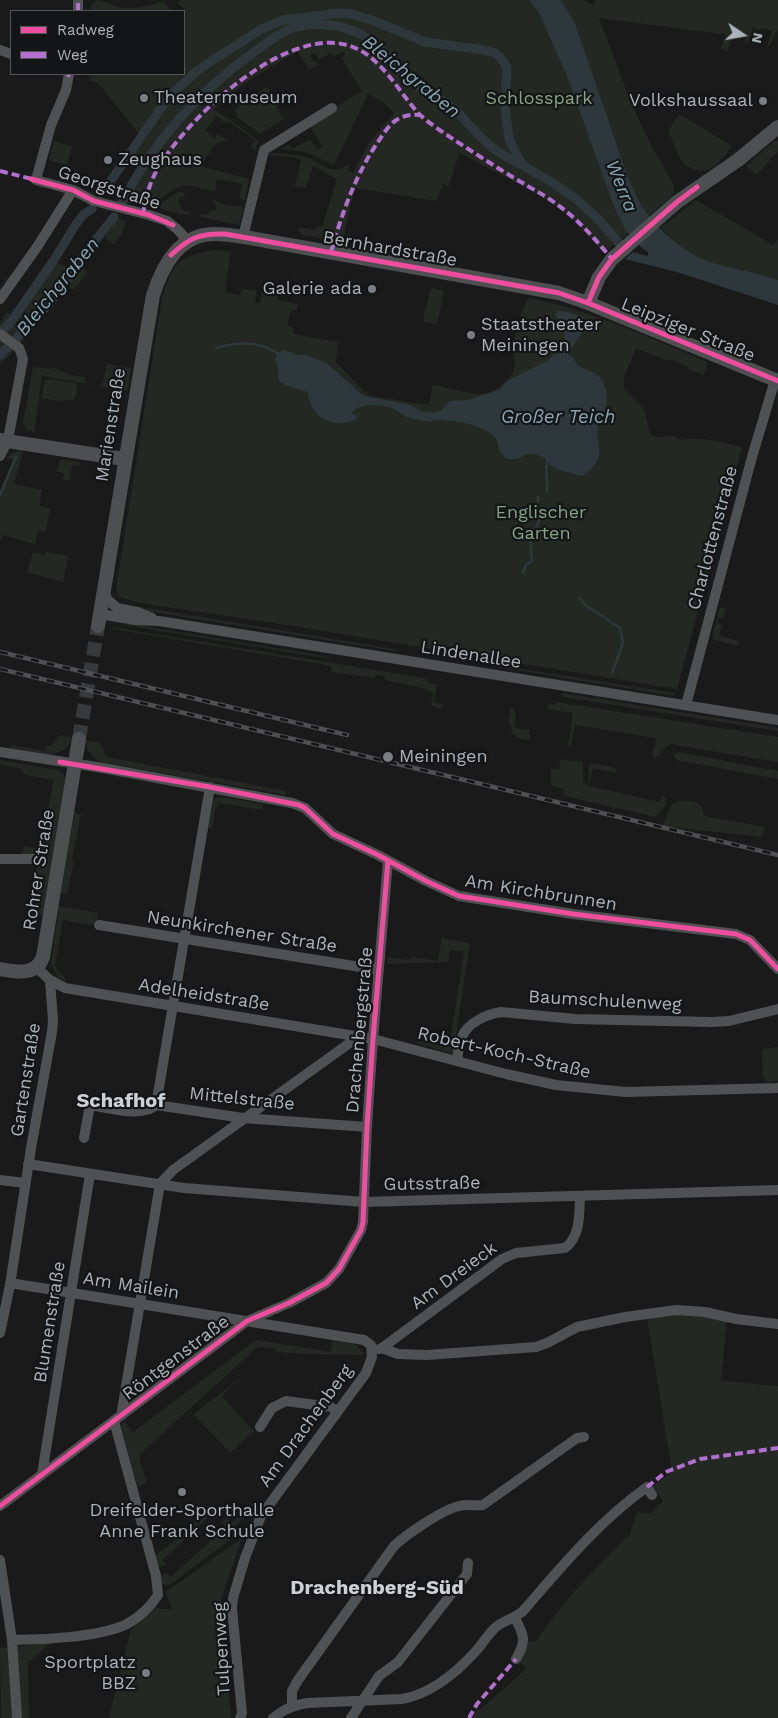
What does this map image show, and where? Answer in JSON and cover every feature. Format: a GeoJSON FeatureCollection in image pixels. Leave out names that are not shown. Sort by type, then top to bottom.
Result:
{"type":"FeatureCollection","features":[{"type":"Feature","properties":{"kind":"main road"},"geometry":{"type":"LineString","coordinates":[[588,303],[604,268],[616,254],[675,204],[734,163],[778,127]]}},
{"type":"Feature","properties":{"kind":"main road","name":"Bernhardstraße"},"geometry":{"type":"LineString","coordinates":[[188,241],[202,235],[214,234],[243,237],[519,285],[560,293],[588,303]]}},
{"type":"Feature","properties":{"kind":"main road","name":"Marienstraße"},"geometry":{"type":"LineString","coordinates":[[99,620],[124,459],[153,295],[165,264],[171,255],[188,241]]}},
{"type":"Feature","properties":{"kind":"main road","name":"Leipziger Straße"},"geometry":{"type":"LineString","coordinates":[[588,303],[776,380]]}},
{"type":"Feature","properties":{"kind":"main road"},"geometry":{"type":"LineString","coordinates":[[4,440],[124,459]]}},
{"type":"Feature","properties":{"kind":"main road","name":"Rohrer Straße"},"geometry":{"type":"LineString","coordinates":[[37,968],[41,963],[45,949],[79,739]]}},
{"type":"Feature","properties":{"kind":"main road"},"geometry":{"type":"LineString","coordinates":[[0,969],[21,972],[32,971],[37,968]]}},
{"type":"Feature","properties":{"kind":"street","name":"Georgstraße"},"geometry":{"type":"LineString","coordinates":[[66,75],[66,90],[51,125],[36,180],[73,190],[97,202],[167,221],[188,241]]}},
{"type":"Feature","properties":{"kind":"street"},"geometry":{"type":"LineString","coordinates":[[243,237],[264,150],[332,108]]}},
{"type":"Feature","properties":{"kind":"street"},"geometry":{"type":"LineString","coordinates":[[0,299],[37,247],[73,190]]}},
{"type":"Feature","properties":{"kind":"street"},"geometry":{"type":"LineString","coordinates":[[0,456],[23,359],[21,350],[3,337]]}},
{"type":"Feature","properties":{"kind":"street","name":"Charlottenstraße"},"geometry":{"type":"LineString","coordinates":[[686,705],[752,457],[776,380]]}},
{"type":"Feature","properties":{"kind":"street","name":"Lindenallee"},"geometry":{"type":"LineString","coordinates":[[104,590],[108,600],[117,608],[137,612],[159,621]]}},
{"type":"Feature","properties":{"kind":"street","name":"Lindenallee"},"geometry":{"type":"LineString","coordinates":[[99,620],[159,621],[778,720]]}},
{"type":"Feature","properties":{"kind":"street","name":"Am Kirchbrunnen"},"geometry":{"type":"LineString","coordinates":[[0,752],[210,787],[299,805],[305,808],[329,831],[439,887],[469,898],[573,914],[736,934],[750,940],[778,969]]}},
{"type":"Feature","properties":{"kind":"street"},"geometry":{"type":"LineString","coordinates":[[156,1105],[210,787]]}},
{"type":"Feature","properties":{"kind":"street"},"geometry":{"type":"LineString","coordinates":[[0,859],[36,860]]}},
{"type":"Feature","properties":{"kind":"street","name":"Drachenbergstraße"},"geometry":{"type":"LineString","coordinates":[[364,1202],[366,1127],[388,861]]}},
{"type":"Feature","properties":{"kind":"street","name":"Neunkirchener Straße"},"geometry":{"type":"LineString","coordinates":[[99,925],[379,970]]}},
{"type":"Feature","properties":{"kind":"street","name":"Adelheidstraße"},"geometry":{"type":"LineString","coordinates":[[37,968],[50,980],[65,988],[373,1039]]}},
{"type":"Feature","properties":{"kind":"street","name":"Gartenstraße"},"geometry":{"type":"LineString","coordinates":[[0,1333],[52,1032],[50,980]]}},
{"type":"Feature","properties":{"kind":"street","name":"Baumschulenweg"},"geometry":{"type":"LineString","coordinates":[[456,1060],[461,1037],[465,1030],[491,1013],[500,1012],[598,1020],[711,1022],[729,1021],[778,1009]]}},
{"type":"Feature","properties":{"kind":"street"},"geometry":{"type":"LineString","coordinates":[[117,1418],[140,1303],[160,1184],[173,1170],[243,1118],[358,1037]]}},
{"type":"Feature","properties":{"kind":"street","name":"Robert-Koch-Straße"},"geometry":{"type":"LineString","coordinates":[[373,1039],[506,1074],[556,1085],[595,1090],[626,1092],[778,1088]]}},
{"type":"Feature","properties":{"kind":"street","name":"Mittelstraße"},"geometry":{"type":"LineString","coordinates":[[84,1138],[90,1105],[140,1112],[150,1111],[156,1105],[243,1118],[366,1127]]}},
{"type":"Feature","properties":{"kind":"street","name":"Gutsstraße"},"geometry":{"type":"LineString","coordinates":[[28,1164],[160,1184],[364,1202],[778,1190]]}},
{"type":"Feature","properties":{"kind":"street","name":"Blumenstraße"},"geometry":{"type":"LineString","coordinates":[[42,1474],[90,1174]]}},
{"type":"Feature","properties":{"kind":"street"},"geometry":{"type":"LineString","coordinates":[[0,1180],[25,1183]]}},
{"type":"Feature","properties":{"kind":"street","name":"Am Dreieck"},"geometry":{"type":"LineString","coordinates":[[375,1347],[502,1259],[516,1253],[565,1248],[574,1238],[578,1222],[580,1196]]}},
{"type":"Feature","properties":{"kind":"street","name":"Röntgenstraße"},"geometry":{"type":"LineString","coordinates":[[0,1506],[247,1321],[289,1303],[326,1283],[339,1269],[358,1236],[363,1222],[364,1202]]}},
{"type":"Feature","properties":{"kind":"street","name":"Am Mailein"},"geometry":{"type":"LineString","coordinates":[[7,1284],[70,1292],[247,1321]]}},
{"type":"Feature","properties":{"kind":"street"},"geometry":{"type":"LineString","coordinates":[[247,1321],[364,1340],[375,1347],[398,1354],[536,1347],[577,1327],[625,1317],[676,1310],[705,1312],[736,1319],[778,1324]]}},
{"type":"Feature","properties":{"kind":"street","name":"Am Drachenberg"},"geometry":{"type":"LineString","coordinates":[[256,1526],[266,1508],[366,1373],[375,1347]]}},
{"type":"Feature","properties":{"kind":"street"},"geometry":{"type":"LineString","coordinates":[[260,1427],[269,1411],[276,1404],[286,1401],[331,1407],[337,1412]]}},
{"type":"Feature","properties":{"kind":"street","name":"Röntgenstraße"},"geometry":{"type":"LineString","coordinates":[[12,1640],[37,1640],[112,1629],[127,1624],[140,1615],[158,1595],[156,1576],[117,1418]]}},
{"type":"Feature","properties":{"kind":"street"},"geometry":{"type":"LineString","coordinates":[[292,1706],[292,1691],[298,1680],[394,1546],[403,1538],[452,1508],[467,1505],[483,1505],[577,1438],[584,1437]]}},
{"type":"Feature","properties":{"kind":"street"},"geometry":{"type":"LineString","coordinates":[[274,1718],[282,1710],[307,1703],[363,1699],[402,1699],[410,1698],[429,1689],[446,1678],[468,1659],[495,1628],[515,1618],[523,1611],[579,1546],[627,1502],[647,1487],[652,1494]]}},
{"type":"Feature","properties":{"kind":"street","name":"Tulpenweg"},"geometry":{"type":"LineString","coordinates":[[243,1716],[232,1609],[233,1598],[256,1526]]}},
{"type":"Feature","properties":{"kind":"street"},"geometry":{"type":"LineString","coordinates":[[0,1560],[12,1640],[17,1718]]}},
{"type":"Feature","properties":{"kind":"street"},"geometry":{"type":"LineString","coordinates":[[351,1718],[379,1676],[398,1662],[467,1574],[468,1563]]}},
{"type":"Feature","properties":{"kind":"street"},"geometry":{"type":"LineString","coordinates":[[515,1618],[524,1640],[516,1659]]}},
{"type":"Feature","properties":{"kind":"green space"},"geometry":{"type":"Polygon","coordinates":[[[98,0],[126,8],[137,8],[163,1],[172,10],[90,10],[91,5],[98,0]]]}},
{"type":"Feature","properties":{"kind":"green space","name":"Schlosspark"},"geometry":{"type":"Polygon","coordinates":[[[181,0],[529,0],[539,13],[559,0],[584,0],[594,6],[596,0],[778,0],[778,29],[767,50],[772,31],[764,28],[759,30],[753,27],[748,43],[745,42],[747,35],[735,31],[727,52],[720,48],[727,35],[599,18],[632,105],[651,145],[674,185],[674,193],[670,198],[604,253],[574,221],[554,205],[519,184],[459,153],[449,186],[443,184],[436,201],[356,188],[351,202],[343,241],[303,235],[298,230],[299,227],[315,230],[316,226],[322,227],[337,179],[313,166],[306,188],[295,186],[301,160],[295,157],[266,155],[270,153],[302,156],[330,169],[342,168],[350,164],[348,170],[353,173],[368,144],[394,113],[383,102],[368,94],[334,165],[306,152],[280,149],[289,144],[292,149],[310,139],[317,150],[322,147],[310,125],[362,91],[342,59],[345,54],[344,51],[334,56],[331,53],[319,60],[315,53],[310,55],[318,65],[309,70],[298,52],[295,53],[253,78],[214,109],[258,140],[256,151],[250,147],[255,140],[228,121],[226,123],[217,116],[205,131],[214,138],[218,134],[227,140],[214,145],[200,166],[249,179],[245,200],[239,198],[242,184],[217,179],[215,191],[185,185],[179,186],[155,202],[150,195],[135,194],[131,203],[123,204],[142,170],[128,160],[132,154],[128,151],[139,134],[98,83],[90,81],[90,75],[185,75],[185,10],[182,10],[184,9],[178,3],[181,0]]]}},
{"type":"Feature","properties":{"kind":"green space"},"geometry":{"type":"Polygon","coordinates":[[[267,87],[277,102],[277,108],[284,119],[260,134],[237,117],[235,111],[240,103],[267,87]]]}},
{"type":"Feature","properties":{"kind":"green space"},"geometry":{"type":"Polygon","coordinates":[[[679,114],[732,146],[714,166],[704,171],[685,165],[668,131],[679,114]]]}},
{"type":"Feature","properties":{"kind":"green space"},"geometry":{"type":"Polygon","coordinates":[[[54,141],[72,146],[67,165],[49,160],[54,141]]]}},
{"type":"Feature","properties":{"kind":"green space"},"geometry":{"type":"Polygon","coordinates":[[[774,141],[778,141],[778,152],[757,175],[746,166],[774,141]]]}},
{"type":"Feature","properties":{"kind":"green space"},"geometry":{"type":"Polygon","coordinates":[[[178,192],[185,193],[184,196],[179,198],[178,203],[182,210],[190,211],[189,215],[168,211],[158,205],[178,192]]]}},
{"type":"Feature","properties":{"kind":"green space"},"geometry":{"type":"Polygon","coordinates":[[[212,198],[222,204],[236,207],[237,205],[243,208],[239,225],[200,217],[201,214],[209,215],[209,212],[216,210],[216,205],[212,198]]]}},
{"type":"Feature","properties":{"kind":"green space"},"geometry":{"type":"Polygon","coordinates":[[[696,200],[773,245],[778,239],[778,280],[698,257],[672,239],[661,228],[696,200]]]}},
{"type":"Feature","properties":{"kind":"green space"},"geometry":{"type":"Polygon","coordinates":[[[117,218],[126,221],[121,235],[114,245],[105,237],[117,218]]]}},
{"type":"Feature","properties":{"kind":"green space","name":"Englischer Garten"},"geometry":{"type":"Polygon","coordinates":[[[212,250],[231,251],[225,292],[240,295],[242,289],[257,291],[255,303],[260,303],[262,292],[278,295],[277,300],[298,304],[297,310],[291,310],[287,326],[294,328],[293,334],[338,342],[336,362],[371,396],[429,405],[433,385],[478,394],[496,389],[508,380],[513,372],[517,329],[520,316],[529,298],[597,317],[708,362],[703,375],[670,359],[668,361],[636,348],[624,377],[624,389],[644,409],[650,434],[658,437],[672,436],[680,440],[711,440],[742,447],[677,689],[140,603],[119,597],[116,589],[162,299],[169,278],[178,264],[184,259],[200,252],[212,250]]]}},
{"type":"Feature","properties":{"kind":"green space"},"geometry":{"type":"Polygon","coordinates":[[[50,257],[75,275],[81,266],[87,273],[73,290],[68,287],[12,353],[0,364],[0,322],[7,312],[11,315],[50,257]]]}},
{"type":"Feature","properties":{"kind":"green space"},"geometry":{"type":"Polygon","coordinates":[[[431,288],[444,291],[437,324],[424,322],[423,320],[431,288]]]}},
{"type":"Feature","properties":{"kind":"green space"},"geometry":{"type":"Polygon","coordinates":[[[107,364],[131,368],[127,391],[42,376],[34,432],[26,429],[23,422],[33,368],[50,369],[52,367],[70,375],[85,377],[85,383],[102,386],[107,364]]]}},
{"type":"Feature","properties":{"kind":"green space"},"geometry":{"type":"Polygon","coordinates":[[[47,379],[74,383],[77,386],[76,396],[73,400],[59,401],[42,398],[44,382],[47,379]]]}},
{"type":"Feature","properties":{"kind":"green space"},"geometry":{"type":"Polygon","coordinates":[[[19,451],[23,452],[14,484],[42,490],[39,506],[50,508],[46,532],[38,530],[35,544],[2,535],[0,542],[0,490],[13,460],[6,457],[19,451]]]}},
{"type":"Feature","properties":{"kind":"green space"},"geometry":{"type":"Polygon","coordinates":[[[60,459],[80,462],[79,466],[72,465],[69,481],[63,480],[64,473],[57,472],[60,459]]]}},
{"type":"Feature","properties":{"kind":"green space"},"geometry":{"type":"Polygon","coordinates":[[[33,552],[45,555],[46,552],[68,556],[63,582],[27,572],[33,552]]]}},
{"type":"Feature","properties":{"kind":"green space"},"geometry":{"type":"Polygon","coordinates":[[[129,605],[395,649],[394,651],[128,608],[129,605]]]}},
{"type":"Feature","properties":{"kind":"green space"},"geometry":{"type":"Polygon","coordinates":[[[720,607],[726,608],[723,619],[719,618],[718,623],[722,625],[719,635],[739,641],[738,646],[712,638],[720,607]]]}},
{"type":"Feature","properties":{"kind":"green space"},"geometry":{"type":"Polygon","coordinates":[[[126,623],[330,657],[330,659],[125,625],[126,623]]]}},
{"type":"Feature","properties":{"kind":"green space"},"geometry":{"type":"Polygon","coordinates":[[[108,628],[424,678],[428,683],[437,684],[434,702],[443,705],[442,709],[431,706],[433,692],[385,680],[385,676],[375,675],[375,678],[331,672],[332,666],[108,628]]]}},
{"type":"Feature","properties":{"kind":"green space"},"geometry":{"type":"Polygon","coordinates":[[[491,664],[675,693],[674,696],[491,666],[491,664]]]}},
{"type":"Feature","properties":{"kind":"green space"},"geometry":{"type":"Polygon","coordinates":[[[563,693],[778,728],[778,731],[563,697],[563,693]]]}},
{"type":"Feature","properties":{"kind":"green space"},"geometry":{"type":"Polygon","coordinates":[[[556,702],[778,737],[778,762],[671,744],[654,758],[652,755],[656,738],[575,725],[571,746],[568,745],[573,713],[547,709],[548,704],[554,705],[556,702]]]}},
{"type":"Feature","properties":{"kind":"green space"},"geometry":{"type":"Polygon","coordinates":[[[511,706],[515,713],[515,728],[530,730],[529,740],[520,739],[513,734],[509,721],[511,706]]]}},
{"type":"Feature","properties":{"kind":"green space"},"geometry":{"type":"Polygon","coordinates":[[[61,735],[73,738],[68,746],[54,754],[10,748],[11,745],[44,751],[45,746],[50,746],[61,735]]]}},
{"type":"Feature","properties":{"kind":"green space"},"geometry":{"type":"Polygon","coordinates":[[[85,740],[100,743],[107,757],[286,791],[286,795],[101,762],[90,753],[85,740]]]}},
{"type":"Feature","properties":{"kind":"green space"},"geometry":{"type":"Polygon","coordinates":[[[678,752],[778,771],[778,779],[676,760],[674,755],[678,752]]]}},
{"type":"Feature","properties":{"kind":"green space"},"geometry":{"type":"Polygon","coordinates":[[[561,759],[583,762],[583,781],[588,787],[589,763],[617,768],[616,773],[593,768],[589,786],[660,802],[662,796],[665,797],[666,805],[656,817],[564,796],[565,789],[551,786],[551,768],[559,769],[561,759]]]}},
{"type":"Feature","properties":{"kind":"green space"},"geometry":{"type":"Polygon","coordinates":[[[0,760],[57,770],[62,772],[65,778],[45,916],[33,912],[37,903],[37,857],[22,854],[24,846],[40,849],[54,780],[22,774],[23,769],[0,764],[0,760]]]}},
{"type":"Feature","properties":{"kind":"green space"},"geometry":{"type":"Polygon","coordinates":[[[220,797],[263,804],[262,810],[219,803],[215,810],[212,829],[208,828],[214,799],[220,797]]]}},
{"type":"Feature","properties":{"kind":"green space"},"geometry":{"type":"Polygon","coordinates":[[[681,800],[698,803],[702,807],[704,816],[765,827],[762,837],[663,826],[671,805],[681,800]]]}},
{"type":"Feature","properties":{"kind":"green space"},"geometry":{"type":"Polygon","coordinates":[[[74,813],[81,814],[67,894],[61,893],[74,813]]]}},
{"type":"Feature","properties":{"kind":"green space"},"geometry":{"type":"Polygon","coordinates":[[[59,906],[98,913],[96,926],[63,920],[55,965],[67,982],[57,976],[51,964],[59,906]]]}},
{"type":"Feature","properties":{"kind":"green space"},"geometry":{"type":"Polygon","coordinates":[[[442,938],[470,943],[453,1054],[417,1043],[417,1041],[448,1047],[464,952],[450,950],[448,962],[387,964],[388,957],[408,960],[412,957],[438,961],[442,938]]]}},
{"type":"Feature","properties":{"kind":"green space"},"geometry":{"type":"Polygon","coordinates":[[[778,1047],[778,1081],[767,1082],[763,1077],[762,1049],[778,1047]]]}},
{"type":"Feature","properties":{"kind":"green space"},"geometry":{"type":"Polygon","coordinates":[[[676,1313],[704,1314],[727,1320],[721,1381],[778,1386],[778,1718],[472,1718],[476,1710],[481,1709],[527,1668],[518,1661],[526,1642],[536,1641],[579,1586],[629,1537],[637,1512],[651,1513],[663,1501],[653,1486],[672,1472],[647,1318],[676,1313]]]}},
{"type":"Feature","properties":{"kind":"green space"},"geometry":{"type":"Polygon","coordinates":[[[256,1340],[330,1352],[333,1341],[355,1345],[362,1350],[364,1355],[277,1352],[273,1348],[260,1347],[254,1350],[140,1454],[146,1482],[141,1486],[137,1486],[121,1425],[125,1422],[133,1432],[256,1340]]]}},
{"type":"Feature","properties":{"kind":"green space"},"geometry":{"type":"Polygon","coordinates":[[[244,1376],[226,1392],[223,1398],[254,1431],[230,1453],[193,1414],[244,1376]]]}},
{"type":"Feature","properties":{"kind":"green space"},"geometry":{"type":"Polygon","coordinates":[[[255,1501],[254,1507],[235,1526],[241,1532],[169,1585],[161,1584],[161,1577],[166,1572],[171,1577],[226,1527],[222,1522],[226,1518],[231,1523],[255,1501]]]}},
{"type":"Feature","properties":{"kind":"green space"},"geometry":{"type":"Polygon","coordinates":[[[213,1504],[222,1514],[217,1519],[212,1514],[162,1560],[166,1565],[159,1568],[155,1555],[170,1545],[213,1504]]]}},
{"type":"Feature","properties":{"kind":"green space"},"geometry":{"type":"Polygon","coordinates":[[[242,1538],[221,1599],[231,1718],[109,1718],[131,1629],[156,1607],[172,1609],[166,1592],[242,1538]]]}},
{"type":"Feature","properties":{"kind":"green space"},"geometry":{"type":"Polygon","coordinates":[[[51,1643],[28,1662],[29,1718],[1,1718],[0,1648],[51,1643]]]}},
{"type":"Feature","properties":{"kind":"water","name":"Werra"},"geometry":{"type":"Polygon","coordinates":[[[529,0],[561,0],[575,24],[626,172],[640,203],[651,219],[670,238],[698,257],[778,280],[778,305],[677,272],[625,259],[633,252],[647,256],[649,253],[635,242],[625,229],[613,204],[566,73],[539,13],[529,0]]]}},
{"type":"Feature","properties":{"kind":"water"},"geometry":{"type":"Polygon","coordinates":[[[558,311],[568,312],[584,318],[585,328],[573,346],[564,343],[563,324],[555,315],[558,311]]]}},
{"type":"Feature","properties":{"kind":"water","name":"Großer Teich"},"geometry":{"type":"Polygon","coordinates":[[[562,349],[568,351],[569,356],[574,357],[578,365],[599,376],[604,384],[606,394],[606,409],[598,426],[598,459],[593,467],[582,476],[559,470],[550,465],[545,458],[535,454],[527,454],[517,459],[506,459],[499,450],[496,439],[483,429],[455,421],[430,420],[430,413],[441,411],[450,401],[468,400],[499,390],[507,381],[547,361],[554,353],[558,354],[562,349]]]}},
{"type":"Feature","properties":{"kind":"water"},"geometry":{"type":"Polygon","coordinates":[[[285,350],[296,355],[305,355],[325,362],[364,396],[411,405],[424,413],[423,420],[407,417],[390,407],[376,405],[360,407],[352,412],[353,415],[357,415],[356,420],[338,423],[324,419],[313,409],[308,392],[285,385],[279,381],[278,367],[275,360],[277,353],[285,350]]]}},
{"type":"Feature","properties":{"kind":"waterway","name":"Bleichgraben"},"geometry":{"type":"LineString","coordinates":[[110,182],[161,108],[175,91],[198,70],[262,29],[283,20],[339,13],[352,14],[425,42],[484,50],[495,53],[500,57],[507,67],[505,108],[509,138],[518,158],[525,167],[575,198],[597,218],[626,251]]}},
{"type":"Feature","properties":{"kind":"waterway","name":"Bleichgraben"},"geometry":{"type":"LineString","coordinates":[[121,204],[162,139],[214,84],[280,34],[296,27],[315,24],[343,27],[369,39],[417,86],[453,108],[495,150],[522,165]]}},
{"type":"Feature","properties":{"kind":"waterway"},"geometry":{"type":"LineString","coordinates":[[0,333],[10,323],[54,260],[76,224],[84,214],[92,209]]}},
{"type":"Feature","properties":{"kind":"waterway","name":"Bleichgraben"},"geometry":{"type":"LineString","coordinates":[[0,355],[40,314],[61,289],[82,257],[114,217]]}},
{"type":"Feature","properties":{"kind":"waterway"},"geometry":{"type":"LineString","coordinates":[[216,348],[247,344],[263,346],[277,353]]}},
{"type":"Feature","properties":{"kind":"waterway"},"geometry":{"type":"LineString","coordinates":[[565,350],[568,345]]}},
{"type":"Feature","properties":{"kind":"waterway"},"geometry":{"type":"LineString","coordinates":[[424,416],[430,417]]}},
{"type":"Feature","properties":{"kind":"waterway"},"geometry":{"type":"LineString","coordinates":[[0,495],[16,457]]}},
{"type":"Feature","properties":{"kind":"waterway"},"geometry":{"type":"LineString","coordinates":[[547,461],[547,492]]}},
{"type":"Feature","properties":{"kind":"waterway"},"geometry":{"type":"LineString","coordinates":[[523,573],[526,565],[532,561],[530,538],[535,533],[540,517],[537,512],[538,497]]}},
{"type":"Feature","properties":{"kind":"waterway"},"geometry":{"type":"LineString","coordinates":[[580,598],[585,605],[620,628],[623,643],[612,673]]}},
{"type":"Feature","properties":{"kind":"tunnel"},"geometry":{"type":"LineString","coordinates":[[79,739],[98,626]]}},
{"type":"Feature","properties":{"kind":"railway"},"geometry":{"type":"LineString","coordinates":[[0,652],[347,735]]}},
{"type":"Feature","properties":{"kind":"railway"},"geometry":{"type":"LineString","coordinates":[[0,669],[778,855]]}},
{"type":"Feature","properties":{"kind":"marked path"},"geometry":{"type":"LineString","coordinates":[[78,0],[78,10]]}},
{"type":"Feature","properties":{"kind":"marked path"},"geometry":{"type":"LineString","coordinates":[[143,213],[150,186],[157,170],[190,126],[214,103],[240,81],[268,62],[297,49],[325,43],[350,46],[371,58],[388,75],[423,118],[563,209],[585,229],[612,259]]}},
{"type":"Feature","properties":{"kind":"marked path"},"geometry":{"type":"LineString","coordinates":[[331,252],[351,194],[371,152],[393,123],[407,116],[420,115]]}},
{"type":"Feature","properties":{"kind":"marked path"},"geometry":{"type":"LineString","coordinates":[[0,171],[36,180]]}},
{"type":"Feature","properties":{"kind":"marked path"},"geometry":{"type":"LineString","coordinates":[[647,1487],[666,1472],[700,1459],[778,1448]]}},
{"type":"Feature","properties":{"kind":"marked path"},"geometry":{"type":"LineString","coordinates":[[469,1718],[477,1704],[516,1659]]}},
{"type":"Feature","properties":{"kind":"cycle path"},"geometry":{"type":"LineString","coordinates":[[31,179],[73,190],[94,201],[149,215],[173,225]]}},
{"type":"Feature","properties":{"kind":"cycle path"},"geometry":{"type":"LineString","coordinates":[[588,303],[599,277],[612,259],[697,187]]}},
{"type":"Feature","properties":{"kind":"cycle path"},"geometry":{"type":"LineString","coordinates":[[171,255],[195,238],[209,234],[225,234],[559,293],[588,303],[778,381]]}},
{"type":"Feature","properties":{"kind":"cycle path"},"geometry":{"type":"LineString","coordinates":[[60,762],[210,787],[299,805],[305,808],[333,834],[459,896],[573,914],[736,934],[750,940],[778,969]]}},
{"type":"Feature","properties":{"kind":"cycle path"},"geometry":{"type":"LineString","coordinates":[[0,1506],[247,1321],[289,1303],[326,1283],[339,1269],[361,1230],[363,1222],[373,1039],[388,861]]}},
{"type":"Feature","properties":{"kind":"place","name":"Theatermuseum"},"geometry":{"type":"Point","coordinates":[144,98]}},
{"type":"Feature","properties":{"kind":"place","name":"Volkshaussaal"},"geometry":{"type":"Point","coordinates":[763,101]}},
{"type":"Feature","properties":{"kind":"place","name":"Zeughaus"},"geometry":{"type":"Point","coordinates":[108,160]}},
{"type":"Feature","properties":{"kind":"place","name":"Galerie ada"},"geometry":{"type":"Point","coordinates":[372,289]}},
{"type":"Feature","properties":{"kind":"place","name":"Staatstheater Meiningen"},"geometry":{"type":"Point","coordinates":[471,335]}},
{"type":"Feature","properties":{"kind":"place","name":"Meiningen"},"geometry":{"type":"Point","coordinates":[388,757]}},
{"type":"Feature","properties":{"kind":"place","name":"Dreifelder-Sporthalle Anne Frank Schule"},"geometry":{"type":"Point","coordinates":[182,1492]}},
{"type":"Feature","properties":{"kind":"place","name":"Sportplatz BBZ"},"geometry":{"type":"Point","coordinates":[146,1673]}},
{"type":"Feature","properties":{"kind":"district","name":"Schafhof"},"geometry":{"type":"Point","coordinates":[121,1101]}},
{"type":"Feature","properties":{"kind":"district","name":"Drachenberg-Süd"},"geometry":{"type":"Point","coordinates":[377,1588]}}]}
